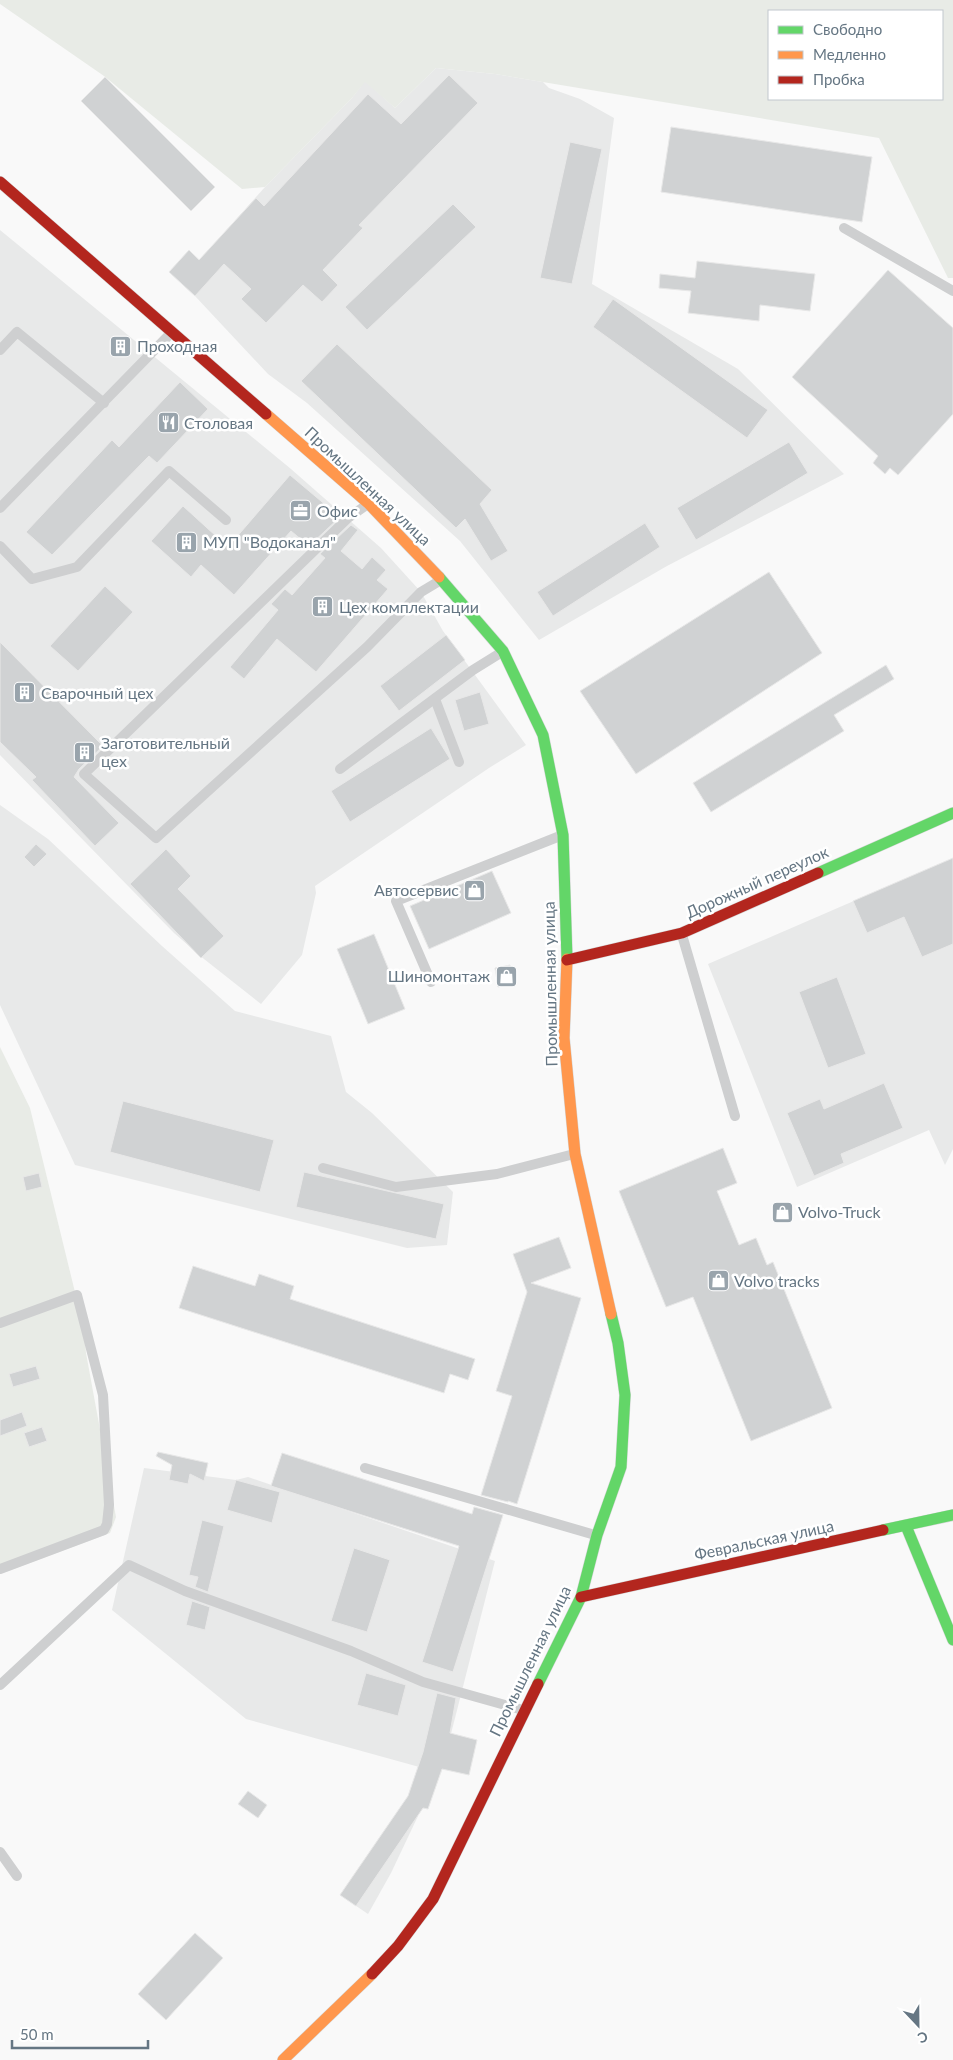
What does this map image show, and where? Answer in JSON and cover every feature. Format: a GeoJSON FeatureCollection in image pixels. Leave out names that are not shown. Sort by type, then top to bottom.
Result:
{"type":"FeatureCollection","features":[{"type":"Feature","properties":{"kind":"main road","name":"Промышленная улица"},"geometry":{"type":"LineString","coordinates":[[0,182],[368,503],[442,580],[503,651],[543,735],[563,835],[567,960],[564,1038],[576,1154],[618,1342],[625,1395],[621,1467],[597,1535],[581,1597],[433,1899],[398,1946],[352,1995],[282,2060]]}},
{"type":"Feature","properties":{"kind":"main road","name":"Дорожный переулок"},"geometry":{"type":"LineString","coordinates":[[567,960],[682,933],[953,813]]}},
{"type":"Feature","properties":{"kind":"main road","name":"Февральская улица"},"geometry":{"type":"LineString","coordinates":[[581,1597],[953,1515]]}},
{"type":"Feature","properties":{"kind":"main road"},"geometry":{"type":"LineString","coordinates":[[906,1526],[953,1640]]}},
{"type":"Feature","properties":{"kind":"lane"},"geometry":{"type":"LineString","coordinates":[[844,228],[953,291]]}},
{"type":"Feature","properties":{"kind":"lane"},"geometry":{"type":"LineString","coordinates":[[0,350],[17,332],[104,403]]}},
{"type":"Feature","properties":{"kind":"lane"},"geometry":{"type":"LineString","coordinates":[[0,508],[171,333]]}},
{"type":"Feature","properties":{"kind":"lane"},"geometry":{"type":"LineString","coordinates":[[0,546],[32,579],[76,567],[170,471],[226,520]]}},
{"type":"Feature","properties":{"kind":"lane"},"geometry":{"type":"LineString","coordinates":[[368,503],[348,518],[84,774],[156,838],[367,648],[421,592],[442,580]]}},
{"type":"Feature","properties":{"kind":"lane"},"geometry":{"type":"LineString","coordinates":[[340,769],[474,670],[503,651]]}},
{"type":"Feature","properties":{"kind":"lane"},"geometry":{"type":"LineString","coordinates":[[435,699],[459,762]]}},
{"type":"Feature","properties":{"kind":"lane"},"geometry":{"type":"LineString","coordinates":[[431,982],[396,901],[563,835]]}},
{"type":"Feature","properties":{"kind":"lane"},"geometry":{"type":"LineString","coordinates":[[682,933],[736,1116]]}},
{"type":"Feature","properties":{"kind":"lane"},"geometry":{"type":"LineString","coordinates":[[323,1168],[396,1186],[497,1174],[576,1154]]}},
{"type":"Feature","properties":{"kind":"lane"},"geometry":{"type":"LineString","coordinates":[[0,1323],[77,1295],[103,1395],[109,1505],[107,1524],[104,1530],[0,1569]]}},
{"type":"Feature","properties":{"kind":"lane"},"geometry":{"type":"LineString","coordinates":[[366,1468],[597,1535]]}},
{"type":"Feature","properties":{"kind":"lane"},"geometry":{"type":"LineString","coordinates":[[0,1685],[129,1566],[185,1591],[351,1651],[423,1682],[524,1711]]}},
{"type":"Feature","properties":{"kind":"lane"},"geometry":{"type":"LineString","coordinates":[[0,1852],[17,1876]]}},
{"type":"Feature","properties":{"kind":"shaded area"},"geometry":{"type":"Polygon","coordinates":[[[0,0],[953,0],[953,278],[948,278],[879,138],[495,74],[436,68],[395,108],[365,82],[352,98],[265,187],[242,189],[104,76],[0,4],[0,0]]]}},
{"type":"Feature","properties":{"kind":"shaded area"},"geometry":{"type":"Polygon","coordinates":[[[436,68],[495,74],[543,82],[549,88],[580,99],[614,118],[592,284],[738,369],[844,474],[667,566],[539,640],[460,541],[307,403],[268,374],[195,296],[189,250],[200,260],[265,187],[352,98],[365,81],[395,108],[436,68]]]}},
{"type":"Feature","properties":{"kind":"shaded area"},"geometry":{"type":"Polygon","coordinates":[[[0,230],[291,469],[381,548],[421,592],[443,631],[526,745],[315,886],[316,893],[302,955],[261,1004],[174,933],[0,755],[0,230]]]}},
{"type":"Feature","properties":{"kind":"shaded area"},"geometry":{"type":"Polygon","coordinates":[[[0,805],[48,839],[162,946],[235,1011],[331,1036],[346,1092],[372,1113],[453,1192],[447,1245],[407,1248],[75,1165],[0,1005],[0,805]]]}},
{"type":"Feature","properties":{"kind":"shaded area"},"geometry":{"type":"Polygon","coordinates":[[[953,858],[953,1149],[945,1165],[929,1130],[797,1187],[708,964],[953,858]]]}},
{"type":"Feature","properties":{"kind":"shaded area"},"geometry":{"type":"Polygon","coordinates":[[[0,1047],[30,1108],[84,1329],[86,1353],[116,1517],[110,1533],[0,1574],[0,1047]]]}},
{"type":"Feature","properties":{"kind":"shaded area"},"geometry":{"type":"Polygon","coordinates":[[[144,1468],[236,1480],[248,1477],[495,1561],[441,1773],[246,1719],[112,1610],[144,1468]]]}},
{"type":"Feature","properties":{"kind":"shaded area"},"geometry":{"type":"Polygon","coordinates":[[[402,1805],[418,1816],[391,1873],[368,1914],[340,1895],[402,1805]]]}},
{"type":"Feature","properties":{"kind":"building"},"geometry":{"type":"Polygon","coordinates":[[[449,75],[478,103],[359,225],[363,228],[323,270],[338,285],[322,302],[303,285],[266,323],[241,299],[251,289],[224,264],[195,296],[169,272],[189,250],[199,260],[256,198],[264,206],[368,94],[401,124],[449,75]]]}},
{"type":"Feature","properties":{"kind":"building"},"geometry":{"type":"Polygon","coordinates":[[[105,77],[215,187],[191,211],[81,101],[105,77]]]}},
{"type":"Feature","properties":{"kind":"building"},"geometry":{"type":"Polygon","coordinates":[[[671,127],[872,157],[862,222],[661,192],[671,127]]]}},
{"type":"Feature","properties":{"kind":"building"},"geometry":{"type":"Polygon","coordinates":[[[570,142],[602,149],[572,284],[540,278],[570,142]]]}},
{"type":"Feature","properties":{"kind":"building"},"geometry":{"type":"Polygon","coordinates":[[[453,204],[476,227],[367,330],[345,307],[453,204]]]}},
{"type":"Feature","properties":{"kind":"building"},"geometry":{"type":"Polygon","coordinates":[[[697,261],[815,274],[810,311],[760,305],[759,321],[688,313],[691,291],[659,288],[660,274],[695,278],[697,261]]]}},
{"type":"Feature","properties":{"kind":"building"},"geometry":{"type":"Polygon","coordinates":[[[888,270],[953,328],[953,414],[898,475],[890,468],[885,474],[873,463],[878,456],[792,377],[888,270]]]}},
{"type":"Feature","properties":{"kind":"building"},"geometry":{"type":"Polygon","coordinates":[[[613,299],[768,410],[747,438],[593,327],[613,299]]]}},
{"type":"Feature","properties":{"kind":"building"},"geometry":{"type":"Polygon","coordinates":[[[337,344],[492,490],[480,504],[508,551],[491,561],[465,519],[456,528],[301,381],[337,344]]]}},
{"type":"Feature","properties":{"kind":"building"},"geometry":{"type":"Polygon","coordinates":[[[180,382],[208,409],[157,463],[149,456],[52,555],[26,532],[112,440],[119,447],[180,382]]]}},
{"type":"Feature","properties":{"kind":"building"},"geometry":{"type":"Polygon","coordinates":[[[789,442],[808,473],[696,540],[677,508],[789,442]]]}},
{"type":"Feature","properties":{"kind":"building"},"geometry":{"type":"Polygon","coordinates":[[[290,475],[340,517],[309,546],[291,531],[234,595],[201,565],[191,577],[151,541],[183,506],[228,547],[290,475]]]}},
{"type":"Feature","properties":{"kind":"building"},"geometry":{"type":"Polygon","coordinates":[[[645,523],[660,547],[553,616],[537,592],[645,523]]]}},
{"type":"Feature","properties":{"kind":"building","name":"Цех комплектации"},"geometry":{"type":"Polygon","coordinates":[[[351,525],[358,530],[341,551],[362,569],[372,557],[386,570],[377,580],[388,589],[316,672],[277,639],[244,679],[230,667],[278,610],[271,604],[285,589],[292,595],[325,558],[320,554],[351,525]]]}},
{"type":"Feature","properties":{"kind":"building"},"geometry":{"type":"Polygon","coordinates":[[[769,572],[822,653],[636,774],[580,691],[769,572]]]}},
{"type":"Feature","properties":{"kind":"building"},"geometry":{"type":"Polygon","coordinates":[[[105,586],[133,612],[78,671],[50,646],[105,586]]]}},
{"type":"Feature","properties":{"kind":"building"},"geometry":{"type":"Polygon","coordinates":[[[446,635],[465,660],[399,711],[380,686],[446,635]]]}},
{"type":"Feature","properties":{"kind":"building"},"geometry":{"type":"Polygon","coordinates":[[[0,642],[103,746],[79,769],[74,777],[119,823],[95,846],[32,780],[36,777],[0,742],[0,642]]]}},
{"type":"Feature","properties":{"kind":"building"},"geometry":{"type":"Polygon","coordinates":[[[886,665],[894,679],[834,715],[844,731],[711,812],[693,783],[886,665]]]}},
{"type":"Feature","properties":{"kind":"building"},"geometry":{"type":"Polygon","coordinates":[[[480,692],[489,724],[464,731],[455,700],[480,692]]]}},
{"type":"Feature","properties":{"kind":"building"},"geometry":{"type":"Polygon","coordinates":[[[431,728],[450,759],[350,822],[331,791],[431,728]]]}},
{"type":"Feature","properties":{"kind":"building"},"geometry":{"type":"Polygon","coordinates":[[[36,844],[47,854],[34,867],[24,857],[36,844]]]}},
{"type":"Feature","properties":{"kind":"building"},"geometry":{"type":"Polygon","coordinates":[[[166,849],[191,876],[178,889],[224,936],[201,958],[130,884],[166,849]]]}},
{"type":"Feature","properties":{"kind":"building"},"geometry":{"type":"Polygon","coordinates":[[[953,858],[953,944],[922,957],[904,917],[867,933],[853,901],[953,858]]]}},
{"type":"Feature","properties":{"kind":"building"},"geometry":{"type":"Polygon","coordinates":[[[492,871],[511,913],[429,949],[410,906],[492,871]]]}},
{"type":"Feature","properties":{"kind":"building"},"geometry":{"type":"Polygon","coordinates":[[[374,934],[405,1009],[368,1024],[337,949],[374,934]]]}},
{"type":"Feature","properties":{"kind":"building"},"geometry":{"type":"Polygon","coordinates":[[[510,965],[513,984],[498,987],[495,968],[510,965]]]}},
{"type":"Feature","properties":{"kind":"building"},"geometry":{"type":"Polygon","coordinates":[[[837,977],[866,1054],[828,1068],[799,992],[837,977]]]}},
{"type":"Feature","properties":{"kind":"building"},"geometry":{"type":"Polygon","coordinates":[[[884,1083],[903,1128],[841,1154],[844,1163],[814,1176],[787,1113],[820,1099],[824,1109],[884,1083]]]}},
{"type":"Feature","properties":{"kind":"building"},"geometry":{"type":"Polygon","coordinates":[[[123,1101],[274,1140],[260,1192],[110,1152],[123,1101]]]}},
{"type":"Feature","properties":{"kind":"building","name":"Volvo tracks"},"geometry":{"type":"Polygon","coordinates":[[[723,1148],[737,1183],[717,1191],[739,1245],[756,1238],[767,1265],[773,1262],[832,1408],[751,1441],[693,1297],[666,1307],[619,1191],[723,1148]]]}},
{"type":"Feature","properties":{"kind":"building"},"geometry":{"type":"Polygon","coordinates":[[[304,1172],[444,1204],[436,1239],[296,1207],[304,1172]]]}},
{"type":"Feature","properties":{"kind":"building"},"geometry":{"type":"Polygon","coordinates":[[[39,1173],[42,1187],[26,1191],[23,1177],[39,1173]]]}},
{"type":"Feature","properties":{"kind":"building"},"geometry":{"type":"Polygon","coordinates":[[[559,1237],[571,1268],[531,1283],[581,1298],[517,1504],[481,1495],[512,1396],[496,1391],[527,1292],[513,1254],[559,1237]]]}},
{"type":"Feature","properties":{"kind":"building"},"geometry":{"type":"Polygon","coordinates":[[[193,1266],[255,1286],[259,1274],[294,1286],[290,1299],[475,1359],[468,1380],[450,1374],[444,1393],[179,1308],[193,1266]]]}},
{"type":"Feature","properties":{"kind":"building"},"geometry":{"type":"Polygon","coordinates":[[[36,1366],[40,1379],[13,1387],[9,1374],[36,1366]]]}},
{"type":"Feature","properties":{"kind":"building"},"geometry":{"type":"Polygon","coordinates":[[[22,1412],[27,1426],[0,1436],[0,1420],[22,1412]]]}},
{"type":"Feature","properties":{"kind":"building"},"geometry":{"type":"Polygon","coordinates":[[[42,1427],[47,1441],[29,1447],[24,1433],[42,1427]]]}},
{"type":"Feature","properties":{"kind":"building"},"geometry":{"type":"Polygon","coordinates":[[[158,1452],[208,1463],[204,1481],[190,1474],[188,1484],[169,1480],[172,1465],[156,1456],[158,1452]]]}},
{"type":"Feature","properties":{"kind":"building"},"geometry":{"type":"Polygon","coordinates":[[[282,1453],[472,1514],[474,1507],[503,1515],[453,1672],[422,1662],[459,1546],[271,1486],[282,1453]]]}},
{"type":"Feature","properties":{"kind":"building"},"geometry":{"type":"Polygon","coordinates":[[[236,1480],[280,1492],[272,1523],[227,1510],[236,1480]]]}},
{"type":"Feature","properties":{"kind":"building"},"geometry":{"type":"Polygon","coordinates":[[[202,1520],[224,1526],[208,1592],[195,1587],[198,1577],[189,1575],[202,1520]]]}},
{"type":"Feature","properties":{"kind":"building"},"geometry":{"type":"Polygon","coordinates":[[[354,1548],[390,1560],[367,1632],[331,1621],[354,1548]]]}},
{"type":"Feature","properties":{"kind":"building"},"geometry":{"type":"Polygon","coordinates":[[[192,1601],[210,1607],[205,1630],[186,1625],[192,1601]]]}},
{"type":"Feature","properties":{"kind":"building"},"geometry":{"type":"Polygon","coordinates":[[[366,1673],[406,1685],[398,1716],[357,1705],[366,1673]]]}},
{"type":"Feature","properties":{"kind":"building"},"geometry":{"type":"Polygon","coordinates":[[[437,1693],[456,1698],[450,1733],[477,1740],[469,1775],[442,1769],[428,1809],[423,1808],[356,1906],[340,1895],[408,1796],[423,1752],[437,1693]]]}},
{"type":"Feature","properties":{"kind":"building"},"geometry":{"type":"Polygon","coordinates":[[[248,1791],[267,1805],[258,1818],[238,1804],[248,1791]]]}},
{"type":"Feature","properties":{"kind":"building"},"geometry":{"type":"Polygon","coordinates":[[[195,1933],[223,1958],[166,2020],[138,1994],[195,1933]]]}},
{"type":"Feature","properties":{"kind":"traffic: fast"},"geometry":{"type":"LineString","coordinates":[[439,577],[503,651],[543,735],[563,835],[567,959]]}},
{"type":"Feature","properties":{"kind":"traffic: fast"},"geometry":{"type":"LineString","coordinates":[[818,873],[953,813]]}},
{"type":"Feature","properties":{"kind":"traffic: fast"},"geometry":{"type":"LineString","coordinates":[[538,1684],[581,1597],[597,1535],[621,1467],[625,1395],[618,1343],[611,1314]]}},
{"type":"Feature","properties":{"kind":"traffic: fast"},"geometry":{"type":"LineString","coordinates":[[883,1530],[953,1515]]}},
{"type":"Feature","properties":{"kind":"traffic: fast"},"geometry":{"type":"LineString","coordinates":[[906,1526],[953,1640]]}},
{"type":"Feature","properties":{"kind":"traffic: slow"},"geometry":{"type":"LineString","coordinates":[[266,414],[368,503],[439,577]]}},
{"type":"Feature","properties":{"kind":"traffic: slow"},"geometry":{"type":"LineString","coordinates":[[567,959],[564,1038],[575,1154],[611,1314]]}},
{"type":"Feature","properties":{"kind":"traffic: slow"},"geometry":{"type":"LineString","coordinates":[[283,2060],[372,1974]]}},
{"type":"Feature","properties":{"kind":"traffic: jam"},"geometry":{"type":"LineString","coordinates":[[0,182],[266,414]]}},
{"type":"Feature","properties":{"kind":"traffic: jam"},"geometry":{"type":"LineString","coordinates":[[567,960],[682,933],[818,873]]}},
{"type":"Feature","properties":{"kind":"traffic: jam"},"geometry":{"type":"LineString","coordinates":[[581,1597],[883,1530]]}},
{"type":"Feature","properties":{"kind":"traffic: jam"},"geometry":{"type":"LineString","coordinates":[[372,1974],[398,1946],[433,1899],[538,1684]]}},
{"type":"Feature","properties":{"kind":"place","name":"Проходная"},"geometry":{"type":"Point","coordinates":[121,346]}},
{"type":"Feature","properties":{"kind":"place","name":"Столовая"},"geometry":{"type":"Point","coordinates":[168,423]}},
{"type":"Feature","properties":{"kind":"place","name":"Офис"},"geometry":{"type":"Point","coordinates":[301,511]}},
{"type":"Feature","properties":{"kind":"place","name":"МУП \"Водоканал\""},"geometry":{"type":"Point","coordinates":[187,542]}},
{"type":"Feature","properties":{"kind":"place","name":"Цех комплектации"},"geometry":{"type":"Point","coordinates":[323,607]}},
{"type":"Feature","properties":{"kind":"place","name":"Сварочный цех"},"geometry":{"type":"Point","coordinates":[25,693]}},
{"type":"Feature","properties":{"kind":"place","name":"Заготовительный цех"},"geometry":{"type":"Point","coordinates":[85,752]}},
{"type":"Feature","properties":{"kind":"place","name":"Автосервис"},"geometry":{"type":"Point","coordinates":[475,890]}},
{"type":"Feature","properties":{"kind":"place","name":"Шиномонтаж"},"geometry":{"type":"Point","coordinates":[506,976]}},
{"type":"Feature","properties":{"kind":"place","name":"Volvo-Truck"},"geometry":{"type":"Point","coordinates":[782,1212]}},
{"type":"Feature","properties":{"kind":"place","name":"Volvo tracks"},"geometry":{"type":"Point","coordinates":[718,1281]}}]}
